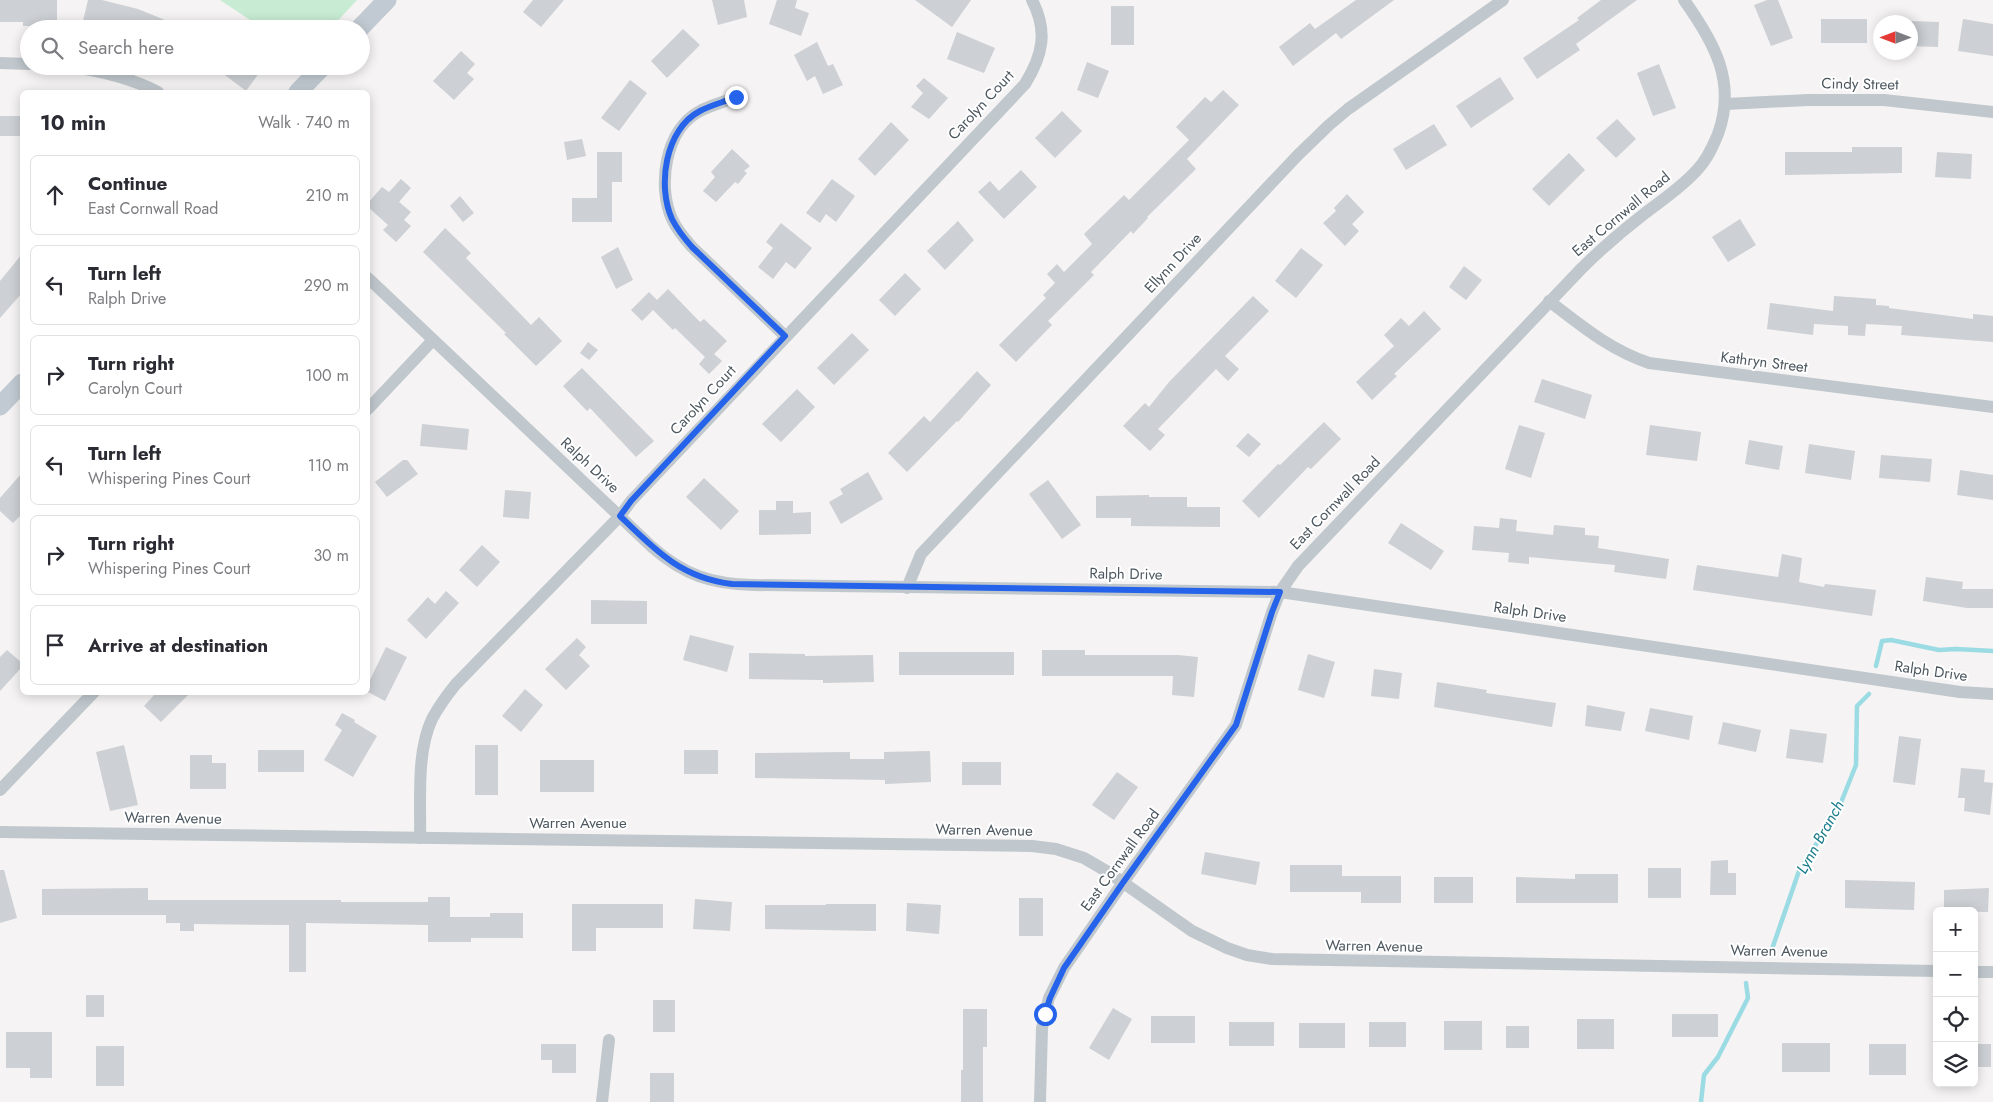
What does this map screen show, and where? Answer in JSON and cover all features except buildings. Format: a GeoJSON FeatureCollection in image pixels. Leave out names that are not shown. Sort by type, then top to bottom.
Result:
{"type":"FeatureCollection","features":[{"type":"Feature","properties":{"kind":"main road"},"geometry":{"type":"LineString","coordinates":[[368,20],[387,0]]}},
{"type":"Feature","properties":{"kind":"main road"},"geometry":{"type":"LineString","coordinates":[[300,90],[314,75]]}},
{"type":"Feature","properties":{"kind":"main road"},"geometry":{"type":"LineString","coordinates":[[0,406],[20,385]]}},
{"type":"Feature","properties":{"kind":"street","name":"Carolyn Court"},"geometry":{"type":"LineString","coordinates":[[420,838],[422,757],[426,737],[442,703],[456,684],[620,516],[631,501],[785,336],[1025,84],[1039,57],[1042,42],[1041,25],[1032,0]]}},
{"type":"Feature","properties":{"kind":"street","name":"Ellynn Drive"},"geometry":{"type":"LineString","coordinates":[[907,588],[921,554],[1298,155],[1329,125],[1348,110],[1503,0]]}},
{"type":"Feature","properties":{"kind":"street","name":"East Cornwall Road"},"geometry":{"type":"LineString","coordinates":[[1040,1102],[1041,1044],[1045,1014],[1064,968],[1236,725],[1272,612],[1280,592],[1298,566],[1550,301],[1609,242],[1698,170],[1715,142],[1726,104],[1723,72],[1711,42],[1684,0]]}},
{"type":"Feature","properties":{"kind":"street"},"geometry":{"type":"LineString","coordinates":[[0,63],[20,64]]}},
{"type":"Feature","properties":{"kind":"street"},"geometry":{"type":"LineString","coordinates":[[115,75],[153,90]]}},
{"type":"Feature","properties":{"kind":"street"},"geometry":{"type":"LineString","coordinates":[[736,97],[699,111],[689,119],[678,133],[671,147],[664,172],[666,202],[671,218],[679,232],[692,247],[785,336]]}},
{"type":"Feature","properties":{"kind":"street","name":"Cindy Street"},"geometry":{"type":"LineString","coordinates":[[1726,104],[1884,100],[1993,112]]}},
{"type":"Feature","properties":{"kind":"street","name":"Ralph Drive"},"geometry":{"type":"LineString","coordinates":[[370,280],[666,559],[697,577],[714,582],[746,585],[907,588],[1280,592],[1960,692],[1993,694]]}},
{"type":"Feature","properties":{"kind":"street","name":"Kathryn Street"},"geometry":{"type":"LineString","coordinates":[[1550,301],[1608,345],[1631,357],[1650,363],[1993,407]]}},
{"type":"Feature","properties":{"kind":"street"},"geometry":{"type":"LineString","coordinates":[[370,406],[433,340]]}},
{"type":"Feature","properties":{"kind":"street"},"geometry":{"type":"LineString","coordinates":[[0,790],[91,695]]}},
{"type":"Feature","properties":{"kind":"street","name":"Warren Avenue"},"geometry":{"type":"LineString","coordinates":[[0,832],[1032,846],[1070,852],[1108,872],[1175,921],[1208,940],[1247,955],[1272,959],[1933,971]]}},
{"type":"Feature","properties":{"kind":"street"},"geometry":{"type":"LineString","coordinates":[[1978,972],[1993,972]]}},
{"type":"Feature","properties":{"kind":"street"},"geometry":{"type":"LineString","coordinates":[[602,1102],[609,1040]]}},
{"type":"Feature","properties":{"kind":"green space"},"geometry":{"type":"Polygon","coordinates":[[[220,0],[357,0],[338,20],[250,20],[220,0]]]}},
{"type":"Feature","properties":{"kind":"waterway","name":"Lynn Branch"},"geometry":{"type":"LineString","coordinates":[[1876,666],[1882,641],[1891,640],[1939,650],[1993,651]]}},
{"type":"Feature","properties":{"kind":"waterway","name":"Lynn Branch"},"geometry":{"type":"LineString","coordinates":[[1771,952],[1799,871],[1838,810],[1856,765],[1857,706],[1869,694]]}},
{"type":"Feature","properties":{"kind":"waterway","name":"Lynn Branch"},"geometry":{"type":"LineString","coordinates":[[1701,1102],[1704,1075],[1718,1057],[1748,998],[1746,983]]}},
{"type":"Feature","properties":{"kind":"route"},"geometry":{"type":"LineString","coordinates":[[736,97],[699,111],[689,119],[678,133],[671,147],[664,172],[666,202],[671,218],[679,232],[692,247],[785,336],[631,501],[620,516],[652,547],[666,559],[697,577],[714,582],[732,584],[1280,592],[1236,725],[1064,968],[1045,1014]]}}]}
